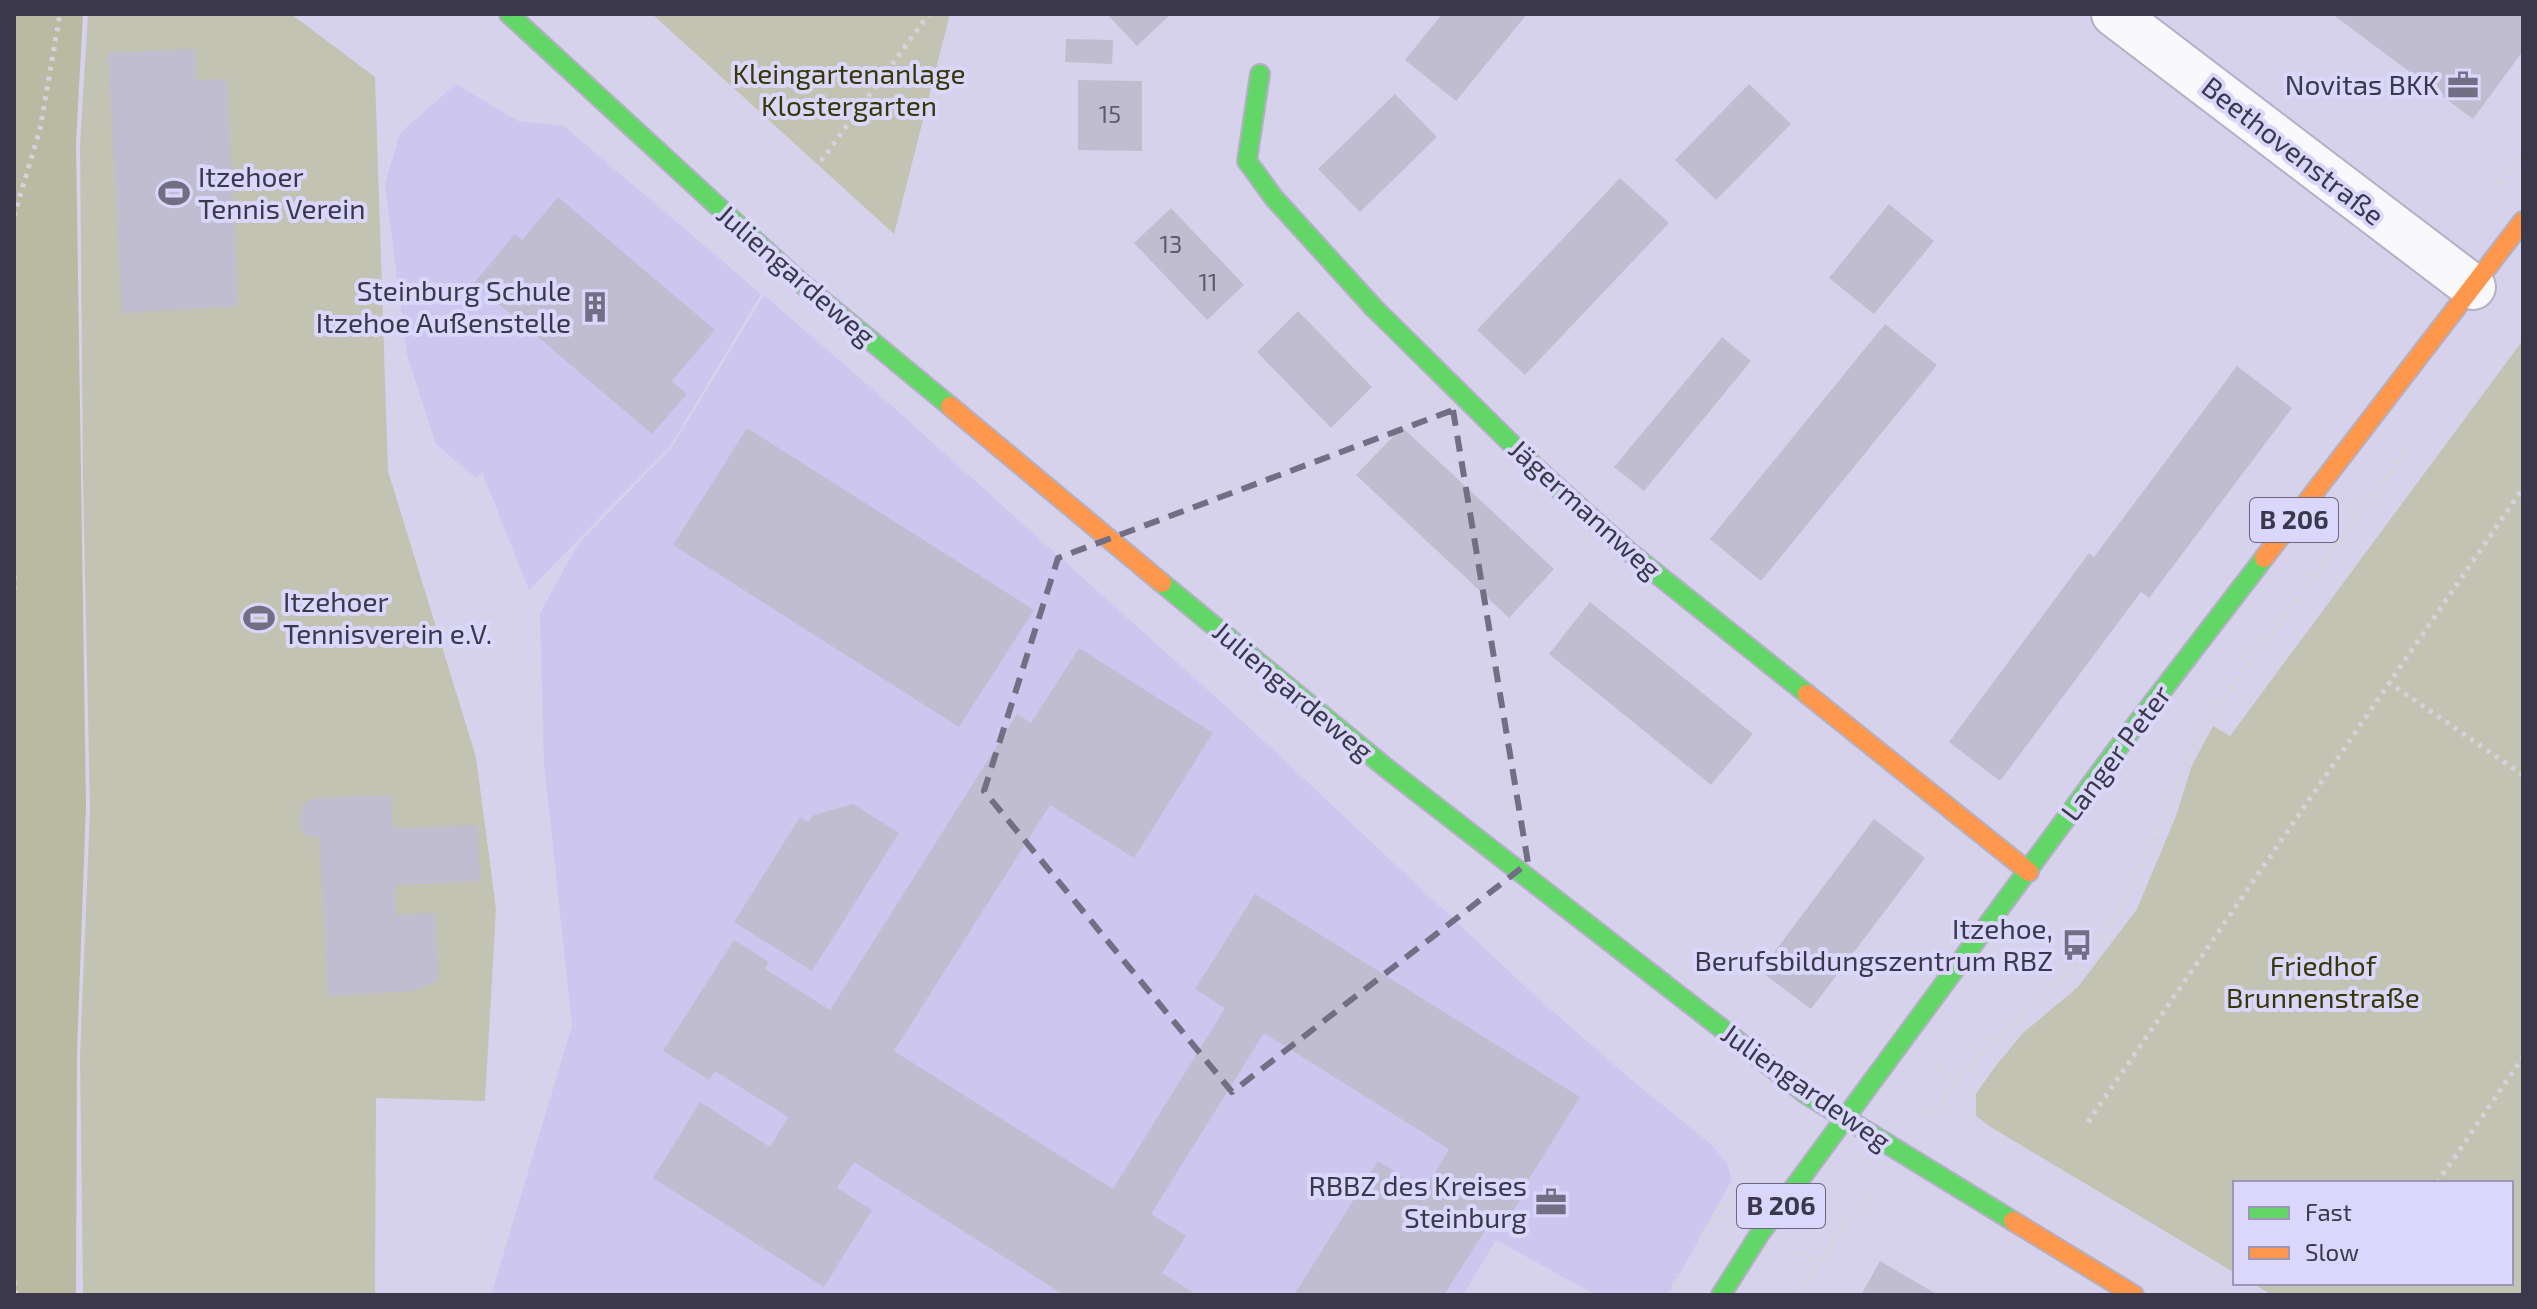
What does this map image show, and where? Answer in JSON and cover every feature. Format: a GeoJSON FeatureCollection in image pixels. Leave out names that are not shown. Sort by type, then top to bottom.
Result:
{"type":"FeatureCollection","features":[{"type":"Feature","properties":{"kind":"street","name":"Juliengardeweg"},"geometry":{"type":"LineString","coordinates":[[509,14],[800,282],[1372,757],[1806,1094],[2134,1295]]}},
{"type":"Feature","properties":{"kind":"street","name":"Beethovenstraße"},"geometry":{"type":"LineString","coordinates":[[2114,14],[2473,287]]}},
{"type":"Feature","properties":{"kind":"street","name":"Jägermannweg"},"geometry":{"type":"LineString","coordinates":[[1260,74],[1247,161],[1274,198],[1374,308],[1536,468],[1628,551],[2029,872]]}},
{"type":"Feature","properties":{"kind":"street","name":"Langer Peter"},"geometry":{"type":"LineString","coordinates":[[1721,1295],[1759,1235],[2115,752],[2523,221]]}},
{"type":"Feature","properties":{"kind":"path"},"geometry":{"type":"LineString","coordinates":[[14,216],[40,129],[60,14]]}},
{"type":"Feature","properties":{"kind":"path"},"geometry":{"type":"LineString","coordinates":[[821,161],[929,14]]}},
{"type":"Feature","properties":{"kind":"path"},"geometry":{"type":"LineString","coordinates":[[1957,1081],[2018,1018],[2063,979],[2100,937],[2127,898],[2164,818],[2182,768],[2206,723],[2411,445]]}},
{"type":"Feature","properties":{"kind":"path"},"geometry":{"type":"LineString","coordinates":[[2088,1122],[2523,488]]}},
{"type":"Feature","properties":{"kind":"path"},"geometry":{"type":"LineString","coordinates":[[14,576],[14,593]]}},
{"type":"Feature","properties":{"kind":"path"},"geometry":{"type":"LineString","coordinates":[[2388,682],[2523,775]]}},
{"type":"Feature","properties":{"kind":"path"},"geometry":{"type":"LineString","coordinates":[[2438,1181],[2523,1057]]}},
{"type":"Feature","properties":{"kind":"path"},"geometry":{"type":"LineString","coordinates":[[14,1281],[16,1295]]}},
{"type":"Feature","properties":{"kind":"highlighted area"},"geometry":{"type":"Polygon","coordinates":[[[1453,410],[1528,863],[1232,1092],[984,791],[1058,558],[1453,410]]]}},
{"type":"Feature","properties":{"kind":"shaded area"},"geometry":{"type":"Polygon","coordinates":[[[456,84],[518,121],[564,126],[761,294],[671,445],[529,590],[482,472],[476,478],[436,444],[407,355],[385,184],[400,133],[456,84]]]}},
{"type":"Feature","properties":{"kind":"shaded area"},"geometry":{"type":"Polygon","coordinates":[[[764,295],[1251,729],[1532,993],[1713,1146],[1728,1165],[1732,1180],[1668,1295],[1596,1295],[1496,1240],[1463,1295],[491,1295],[572,1026],[544,762],[540,613],[578,544],[672,447],[764,295]]]}},
{"type":"Feature","properties":{"kind":"green space"},"geometry":{"type":"Polygon","coordinates":[[[14,14],[83,14],[76,143],[86,806],[77,1053],[76,1295],[14,1295],[14,14]]]}},
{"type":"Feature","properties":{"kind":"green space","name":"Itzehoer Tennisverein e.V."},"geometry":{"type":"Polygon","coordinates":[[[88,14],[291,14],[375,77],[388,471],[476,757],[496,909],[485,1101],[376,1098],[375,1295],[83,1295],[80,1056],[90,809],[80,144],[88,14]]]}},
{"type":"Feature","properties":{"kind":"green space","name":"Kleingartenanlage Klostergarten"},"geometry":{"type":"Polygon","coordinates":[[[652,14],[950,14],[894,234],[652,14]]]}},
{"type":"Feature","properties":{"kind":"green space","name":"Friedhof Brunnenstraße"},"geometry":{"type":"Polygon","coordinates":[[[2523,340],[2523,1295],[2272,1295],[2255,1285],[2513,1285],[2513,1181],[2233,1181],[2233,1272],[1976,1116],[1976,1094],[1994,1068],[2023,1033],[2078,987],[2137,909],[2176,816],[2192,765],[2213,726],[2230,736],[2523,340]]]}},
{"type":"Feature","properties":{"kind":"building"},"geometry":{"type":"Polygon","coordinates":[[[1107,14],[1171,14],[1137,46],[1107,14]]]}},
{"type":"Feature","properties":{"kind":"building"},"geometry":{"type":"Polygon","coordinates":[[[1442,14],[1527,14],[1456,101],[1405,60],[1442,14]]]}},
{"type":"Feature","properties":{"kind":"building","name":"Novitas BKK"},"geometry":{"type":"Polygon","coordinates":[[[2332,14],[2523,14],[2523,51],[2473,119],[2332,14]]]}},
{"type":"Feature","properties":{"kind":"building"},"geometry":{"type":"Polygon","coordinates":[[[1066,39],[1113,40],[1112,64],[1065,62],[1066,39]]]}},
{"type":"Feature","properties":{"kind":"building","name":"Itzehoer Tennis Verein"},"geometry":{"type":"Polygon","coordinates":[[[195,49],[197,80],[227,79],[238,306],[122,313],[108,53],[195,49]]]}},
{"type":"Feature","properties":{"kind":"building"},"geometry":{"type":"Polygon","coordinates":[[[1078,80],[1142,81],[1142,151],[1078,150],[1078,80]]]}},
{"type":"Feature","properties":{"kind":"building"},"geometry":{"type":"Polygon","coordinates":[[[1749,84],[1791,124],[1716,200],[1675,160],[1749,84]]]}},
{"type":"Feature","properties":{"kind":"building"},"geometry":{"type":"Polygon","coordinates":[[[1395,94],[1437,137],[1360,212],[1318,169],[1395,94]]]}},
{"type":"Feature","properties":{"kind":"building"},"geometry":{"type":"Polygon","coordinates":[[[1620,178],[1669,223],[1525,375],[1477,330],[1620,178]]]}},
{"type":"Feature","properties":{"kind":"building","name":"Steinburg Schule Itzehoe Außenstelle"},"geometry":{"type":"Polygon","coordinates":[[[558,197],[715,330],[672,381],[687,394],[652,434],[474,283],[515,234],[522,240],[558,197]]]}},
{"type":"Feature","properties":{"kind":"building"},"geometry":{"type":"Polygon","coordinates":[[[1889,204],[1934,241],[1874,314],[1829,278],[1889,204]]]}},
{"type":"Feature","properties":{"kind":"building"},"geometry":{"type":"Polygon","coordinates":[[[1171,208],[1244,285],[1207,320],[1134,243],[1171,208]]]}},
{"type":"Feature","properties":{"kind":"building"},"geometry":{"type":"Polygon","coordinates":[[[1298,311],[1372,387],[1331,428],[1257,352],[1298,311]]]}},
{"type":"Feature","properties":{"kind":"building"},"geometry":{"type":"Polygon","coordinates":[[[1885,324],[1937,365],[1761,581],[1710,539],[1885,324]]]}},
{"type":"Feature","properties":{"kind":"building"},"geometry":{"type":"Polygon","coordinates":[[[1722,337],[1751,361],[1644,491],[1614,467],[1722,337]]]}},
{"type":"Feature","properties":{"kind":"building"},"geometry":{"type":"Polygon","coordinates":[[[2237,366],[2292,408],[2149,598],[2141,592],[2000,781],[1949,742],[2089,553],[2094,557],[2237,366]]]}},
{"type":"Feature","properties":{"kind":"building"},"geometry":{"type":"Polygon","coordinates":[[[1402,427],[1554,569],[1509,618],[1356,475],[1402,427]]]}},
{"type":"Feature","properties":{"kind":"building"},"geometry":{"type":"Polygon","coordinates":[[[747,428],[1034,610],[959,727],[673,545],[747,428]]]}},
{"type":"Feature","properties":{"kind":"building"},"geometry":{"type":"Polygon","coordinates":[[[1590,602],[1753,734],[1711,785],[1549,654],[1590,602]]]}},
{"type":"Feature","properties":{"kind":"building"},"geometry":{"type":"Polygon","coordinates":[[[1079,648],[1213,733],[1134,858],[1050,805],[894,1051],[1113,1189],[1225,1008],[1195,989],[1255,894],[1580,1097],[1526,1184],[1529,1186],[1503,1228],[1491,1221],[1444,1295],[1294,1295],[1378,1161],[1424,1190],[1449,1149],[1264,1033],[1151,1214],[1186,1236],[1162,1273],[1197,1295],[1064,1295],[854,1162],[837,1188],[872,1210],[824,1287],[653,1178],[700,1102],[770,1147],[788,1117],[715,1071],[709,1080],[663,1051],[734,940],[769,962],[765,969],[830,1010],[1017,714],[1031,723],[1079,648]]]}},
{"type":"Feature","properties":{"kind":"building"},"geometry":{"type":"Polygon","coordinates":[[[391,795],[393,829],[478,825],[480,881],[395,885],[396,915],[435,913],[439,980],[413,991],[328,996],[319,836],[308,837],[301,830],[299,819],[302,808],[310,799],[391,795]]]}},
{"type":"Feature","properties":{"kind":"building"},"geometry":{"type":"Polygon","coordinates":[[[853,804],[899,833],[812,971],[734,922],[800,817],[808,822],[814,815],[853,804]]]}},
{"type":"Feature","properties":{"kind":"building"},"geometry":{"type":"Polygon","coordinates":[[[1874,819],[1925,858],[1811,1009],[1760,971],[1874,819]]]}},
{"type":"Feature","properties":{"kind":"building"},"geometry":{"type":"Polygon","coordinates":[[[1880,1261],[1938,1295],[1861,1295],[1880,1261]]]}},
{"type":"Feature","properties":{"kind":"traffic: fast"},"geometry":{"type":"LineString","coordinates":[[509,14],[800,282],[950,406]]}},
{"type":"Feature","properties":{"kind":"traffic: fast"},"geometry":{"type":"LineString","coordinates":[[1260,74],[1247,161],[1274,198],[1374,308],[1536,468],[1628,551],[1807,694]]}},
{"type":"Feature","properties":{"kind":"traffic: fast"},"geometry":{"type":"LineString","coordinates":[[1721,1295],[1759,1235],[2115,752],[2264,558]]}},
{"type":"Feature","properties":{"kind":"traffic: fast"},"geometry":{"type":"LineString","coordinates":[[1162,583],[1385,767],[1806,1094],[2013,1221]]}},
{"type":"Feature","properties":{"kind":"traffic: slow"},"geometry":{"type":"LineString","coordinates":[[2264,558],[2523,221]]}},
{"type":"Feature","properties":{"kind":"traffic: slow"},"geometry":{"type":"LineString","coordinates":[[950,406],[1162,583]]}},
{"type":"Feature","properties":{"kind":"traffic: slow"},"geometry":{"type":"LineString","coordinates":[[1807,694],[2029,872]]}},
{"type":"Feature","properties":{"kind":"traffic: slow"},"geometry":{"type":"LineString","coordinates":[[2013,1221],[2134,1295]]}},
{"type":"Feature","properties":{"kind":"place","name":"Novitas BKK"},"geometry":{"type":"Point","coordinates":[2463,85]}},
{"type":"Feature","properties":{"kind":"place","name":"Itzehoer Tennis Verein"},"geometry":{"type":"Point","coordinates":[174,193]}},
{"type":"Feature","properties":{"kind":"place","name":"Steinburg Schule Itzehoe Außenstelle"},"geometry":{"type":"Point","coordinates":[595,307]}},
{"type":"Feature","properties":{"kind":"place","name":"Itzehoer Tennisverein e.V."},"geometry":{"type":"Point","coordinates":[259,618]}},
{"type":"Feature","properties":{"kind":"place","name":"Itzehoe, Berufsbildungszentrum RBZ"},"geometry":{"type":"Point","coordinates":[2077,945]}},
{"type":"Feature","properties":{"kind":"place","name":"RBBZ des Kreises Steinburg"},"geometry":{"type":"Point","coordinates":[1551,1202]}}]}
